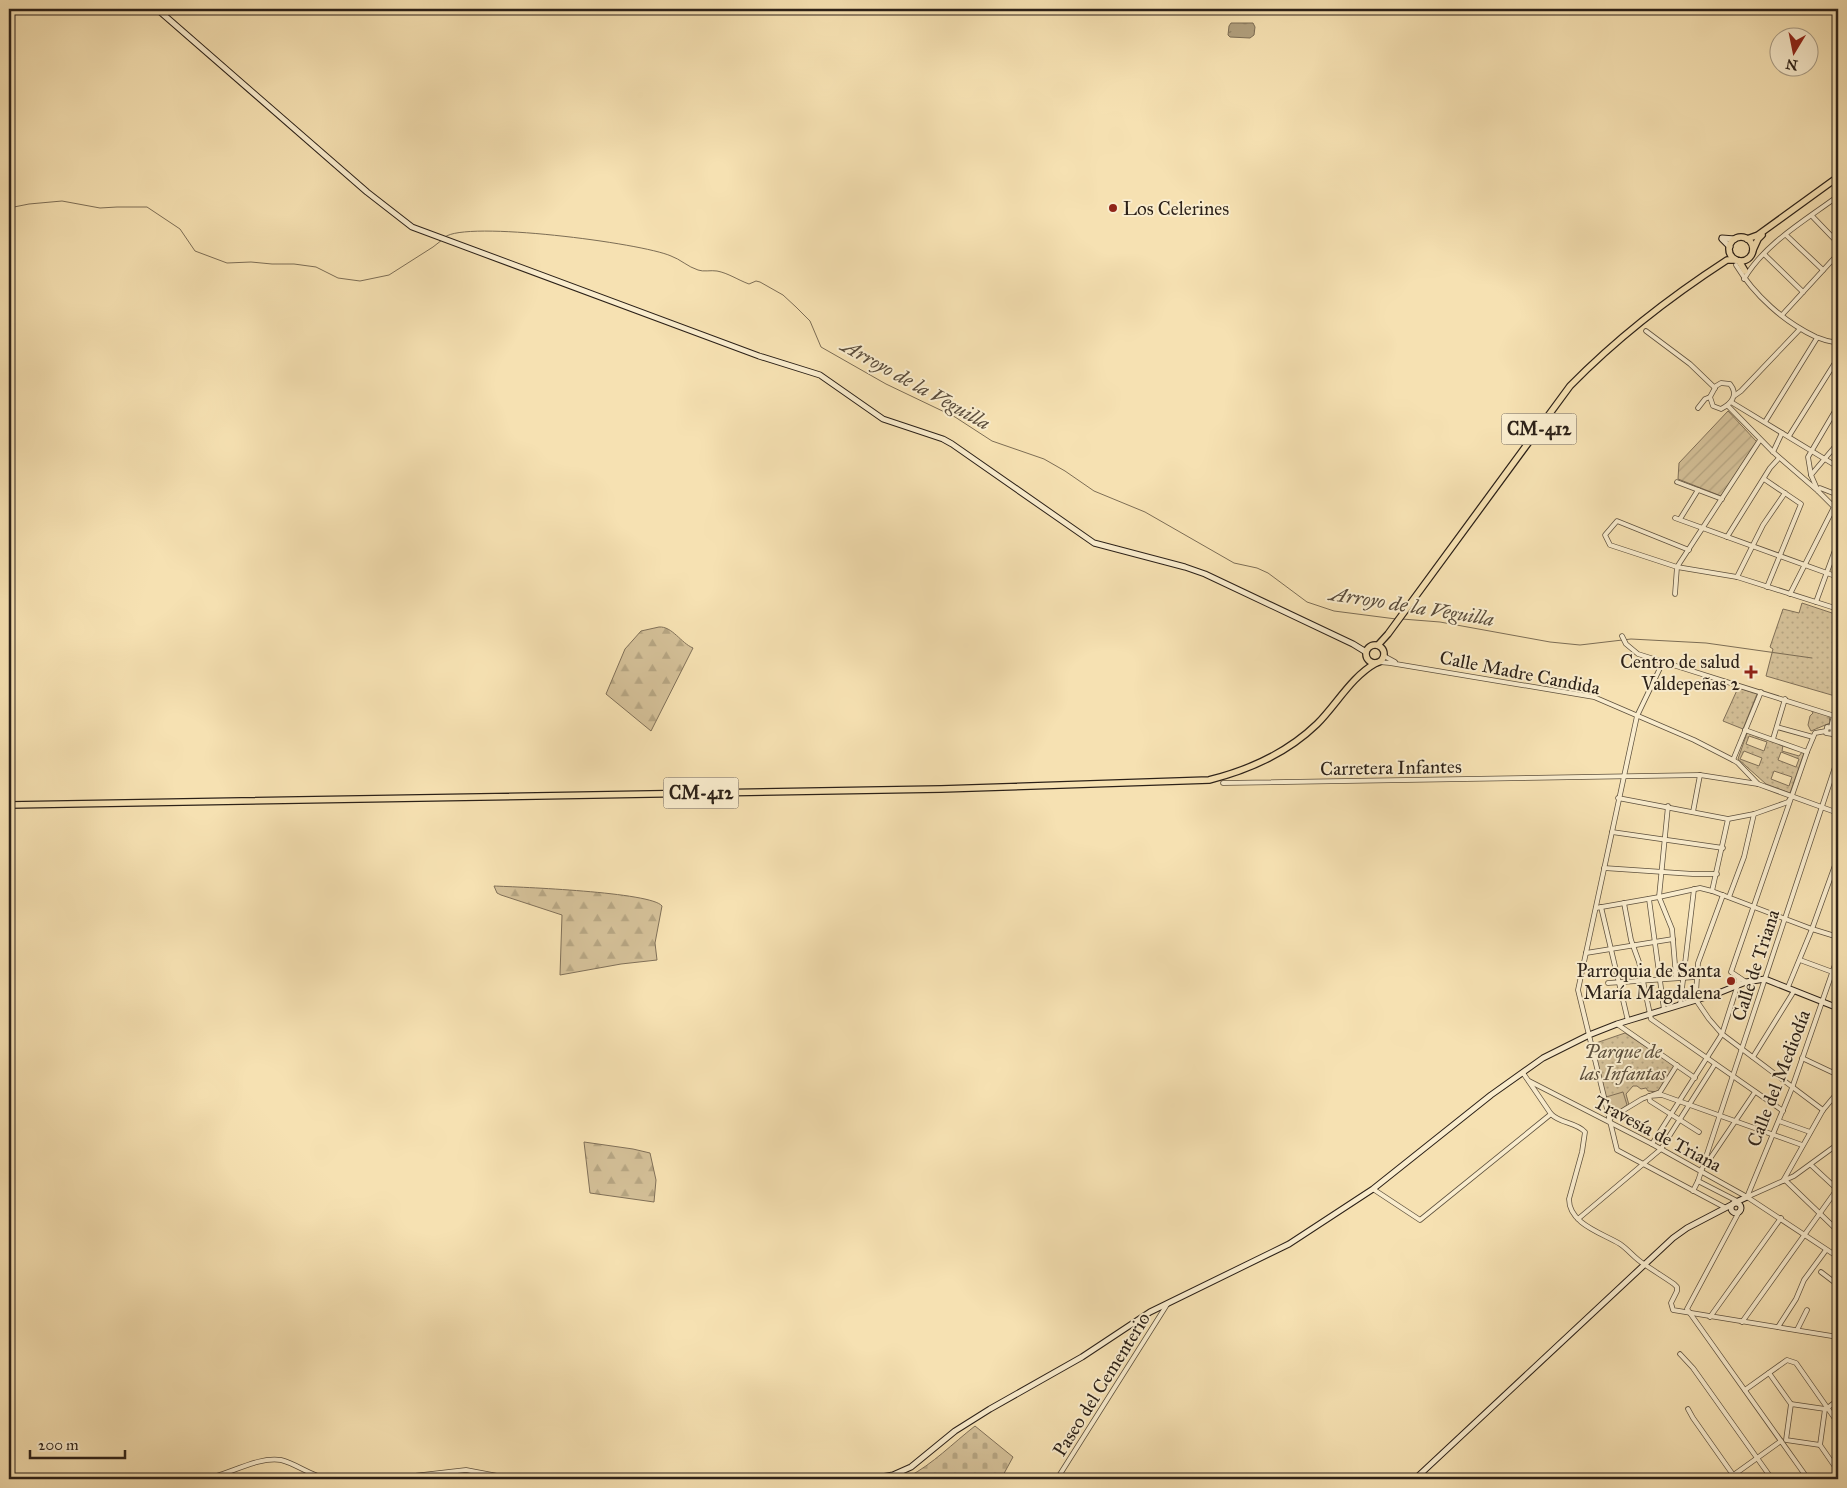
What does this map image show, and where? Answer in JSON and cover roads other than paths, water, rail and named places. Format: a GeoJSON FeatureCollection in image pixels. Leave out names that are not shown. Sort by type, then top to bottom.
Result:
{"type":"FeatureCollection","features":[{"type":"Feature","properties":{"kind":"main road"},"geometry":{"type":"LineString","coordinates":[[1735,239],[1741,237],[1752,239],[1838,177]]}},
{"type":"Feature","properties":{"kind":"main road"},"geometry":{"type":"LineString","coordinates":[[1739,261],[1751,256],[1758,239],[1811,196]]}},
{"type":"Feature","properties":{"kind":"main road","name":"CM-412"},"geometry":{"type":"LineString","coordinates":[[1706,274],[1726,257],[1735,239]]}},
{"type":"Feature","properties":{"kind":"main road"},"geometry":{"type":"LineString","coordinates":[[1747,239],[1752,244],[1753,250]]}},
{"type":"Feature","properties":{"kind":"main road"},"geometry":{"type":"LineString","coordinates":[[1730,249],[1745,270]]}},
{"type":"Feature","properties":{"kind":"main road","name":"CM-412"},"geometry":{"type":"LineString","coordinates":[[9,805],[932,789],[1209,780],[1248,769],[1290,747],[1317,724],[1357,677],[1378,663],[1388,634],[1570,386],[1597,358],[1648,316],[1706,274],[1727,260],[1739,261]]}},
{"type":"Feature","properties":{"kind":"main road","name":"CM-412"},"geometry":{"type":"LineString","coordinates":[[1357,677],[1369,647],[1382,650]]}},
{"type":"Feature","properties":{"kind":"main road"},"geometry":{"type":"LineString","coordinates":[[1366,655],[1370,662],[1378,663]]}},
{"type":"Feature","properties":{"kind":"street"},"geometry":{"type":"LineString","coordinates":[[157,9],[367,192],[412,228],[759,356],[820,375],[883,419],[943,439],[952,444],[1094,543],[1205,574],[1354,644],[1366,655]]}},
{"type":"Feature","properties":{"kind":"street"},"geometry":{"type":"LineString","coordinates":[[1744,279],[1750,268],[1764,254],[1786,235],[1838,197]]}},
{"type":"Feature","properties":{"kind":"street"},"geometry":{"type":"LineString","coordinates":[[1812,216],[1838,243]]}},
{"type":"Feature","properties":{"kind":"street"},"geometry":{"type":"LineString","coordinates":[[1786,235],[1823,270]]}},
{"type":"Feature","properties":{"kind":"street"},"geometry":{"type":"LineString","coordinates":[[1730,249],[1722,238],[1735,239]]}},
{"type":"Feature","properties":{"kind":"street"},"geometry":{"type":"LineString","coordinates":[[1764,254],[1803,292]]}},
{"type":"Feature","properties":{"kind":"street"},"geometry":{"type":"LineString","coordinates":[[1782,315],[1838,254]]}},
{"type":"Feature","properties":{"kind":"street"},"geometry":{"type":"LineString","coordinates":[[1739,261],[1744,279],[1782,315],[1800,329],[1817,338],[1838,344]]}},
{"type":"Feature","properties":{"kind":"street"},"geometry":{"type":"LineString","coordinates":[[1744,279],[1745,270]]}},
{"type":"Feature","properties":{"kind":"street"},"geometry":{"type":"LineString","coordinates":[[1734,396],[1734,390],[1730,384],[1720,383],[1710,397],[1710,403],[1720,409],[1729,404],[1734,396],[1800,329]]}},
{"type":"Feature","properties":{"kind":"street"},"geometry":{"type":"LineString","coordinates":[[1646,332],[1690,364],[1715,388]]}},
{"type":"Feature","properties":{"kind":"street"},"geometry":{"type":"LineString","coordinates":[[1765,422],[1817,338]]}},
{"type":"Feature","properties":{"kind":"street"},"geometry":{"type":"LineString","coordinates":[[1789,436],[1838,358]]}},
{"type":"Feature","properties":{"kind":"street"},"geometry":{"type":"LineString","coordinates":[[1698,408],[1705,399],[1710,397]]}},
{"type":"Feature","properties":{"kind":"street"},"geometry":{"type":"LineString","coordinates":[[1729,404],[1765,422],[1838,467]]}},
{"type":"Feature","properties":{"kind":"street"},"geometry":{"type":"LineString","coordinates":[[1729,404],[1778,458],[1818,491],[1838,511]]}},
{"type":"Feature","properties":{"kind":"street"},"geometry":{"type":"LineString","coordinates":[[1818,491],[1811,475],[1808,457],[1838,406]]}},
{"type":"Feature","properties":{"kind":"street"},"geometry":{"type":"LineString","coordinates":[[1773,452],[1782,433]]}},
{"type":"Feature","properties":{"kind":"street"},"geometry":{"type":"LineString","coordinates":[[1675,594],[1678,567],[1760,440]]}},
{"type":"Feature","properties":{"kind":"street"},"geometry":{"type":"LineString","coordinates":[[1811,475],[1838,443]]}},
{"type":"Feature","properties":{"kind":"street"},"geometry":{"type":"LineString","coordinates":[[1727,537],[1778,458]]}},
{"type":"Feature","properties":{"kind":"street"},"geometry":{"type":"LineString","coordinates":[[1764,479],[1801,504],[1767,587]]}},
{"type":"Feature","properties":{"kind":"street"},"geometry":{"type":"LineString","coordinates":[[1677,482],[1722,499]]}},
{"type":"Feature","properties":{"kind":"street"},"geometry":{"type":"LineString","coordinates":[[1818,491],[1820,488],[1838,495]]}},
{"type":"Feature","properties":{"kind":"street"},"geometry":{"type":"LineString","coordinates":[[1698,490],[1678,519],[1838,577]]}},
{"type":"Feature","properties":{"kind":"street"},"geometry":{"type":"LineString","coordinates":[[1737,577],[1763,525],[1785,493]]}},
{"type":"Feature","properties":{"kind":"street"},"geometry":{"type":"LineString","coordinates":[[1790,594],[1834,507]]}},
{"type":"Feature","properties":{"kind":"street"},"geometry":{"type":"LineString","coordinates":[[1689,550],[1617,521],[1605,535],[1610,544],[1678,567],[1737,577],[1838,609]]}},
{"type":"Feature","properties":{"kind":"street"},"geometry":{"type":"LineString","coordinates":[[1816,602],[1838,542]]}},
{"type":"Feature","properties":{"kind":"street"},"geometry":{"type":"LineString","coordinates":[[1623,638],[1638,654],[1837,716]]}},
{"type":"Feature","properties":{"kind":"street","name":"Calle Madre Candida"},"geometry":{"type":"LineString","coordinates":[[1382,650],[1392,661],[1405,665]]}},
{"type":"Feature","properties":{"kind":"street"},"geometry":{"type":"LineString","coordinates":[[1663,662],[1637,716],[1604,868],[1599,907],[1578,990],[1617,1150],[1723,1208],[1737,1211]]}},
{"type":"Feature","properties":{"kind":"street","name":"Calle Madre Candida"},"geometry":{"type":"LineString","coordinates":[[1378,663],[1405,665],[1594,697],[1694,740],[1733,760],[1758,784]]}},
{"type":"Feature","properties":{"kind":"street"},"geometry":{"type":"LineString","coordinates":[[1733,760],[1761,692]]}},
{"type":"Feature","properties":{"kind":"street"},"geometry":{"type":"LineString","coordinates":[[1773,739],[1785,699]]}},
{"type":"Feature","properties":{"kind":"street"},"geometry":{"type":"LineString","coordinates":[[1832,734],[1834,730],[1832,727],[1837,716],[1838,700]]}},
{"type":"Feature","properties":{"kind":"street"},"geometry":{"type":"LineString","coordinates":[[1777,727],[1813,737]]}},
{"type":"Feature","properties":{"kind":"street"},"geometry":{"type":"LineString","coordinates":[[1826,731],[1828,727],[1832,727]]}},
{"type":"Feature","properties":{"kind":"street"},"geometry":{"type":"LineString","coordinates":[[1745,730],[1807,752]]}},
{"type":"Feature","properties":{"kind":"street"},"geometry":{"type":"LineString","coordinates":[[1746,982],[1732,972],[1807,752],[1817,732],[1826,731],[1838,739]]}},
{"type":"Feature","properties":{"kind":"street","name":"Calle de Triana"},"geometry":{"type":"LineString","coordinates":[[1693,1191],[1720,1116],[1838,758]]}},
{"type":"Feature","properties":{"kind":"street","name":"Carretera Infantes"},"geometry":{"type":"LineString","coordinates":[[1223,784],[1624,775],[1700,775],[1758,784]]}},
{"type":"Feature","properties":{"kind":"street"},"geometry":{"type":"LineString","coordinates":[[1693,812],[1700,775]]}},
{"type":"Feature","properties":{"kind":"street"},"geometry":{"type":"LineString","coordinates":[[1758,784],[1838,813]]}},
{"type":"Feature","properties":{"kind":"street"},"geometry":{"type":"LineString","coordinates":[[1618,798],[1728,818],[1754,814],[1789,803]]}},
{"type":"Feature","properties":{"kind":"street"},"geometry":{"type":"LineString","coordinates":[[1668,806],[1660,897],[1672,930],[1676,978]]}},
{"type":"Feature","properties":{"kind":"street"},"geometry":{"type":"LineString","coordinates":[[1729,897],[1744,857],[1754,814]]}},
{"type":"Feature","properties":{"kind":"street"},"geometry":{"type":"LineString","coordinates":[[1712,891],[1723,848],[1728,818]]}},
{"type":"Feature","properties":{"kind":"street"},"geometry":{"type":"LineString","coordinates":[[1612,832],[1723,848]]}},
{"type":"Feature","properties":{"kind":"street"},"geometry":{"type":"LineString","coordinates":[[1788,987],[1812,929],[1838,857]]}},
{"type":"Feature","properties":{"kind":"street"},"geometry":{"type":"LineString","coordinates":[[1604,868],[1717,874]]}},
{"type":"Feature","properties":{"kind":"street"},"geometry":{"type":"LineString","coordinates":[[1599,907],[1700,888],[1838,937]]}},
{"type":"Feature","properties":{"kind":"street"},"geometry":{"type":"LineString","coordinates":[[1680,1005],[1694,889]]}},
{"type":"Feature","properties":{"kind":"street"},"geometry":{"type":"LineString","coordinates":[[1723,895],[1698,963],[1696,1000],[1722,1034],[1823,1110]]}},
{"type":"Feature","properties":{"kind":"street"},"geometry":{"type":"LineString","coordinates":[[1649,899],[1664,1010]]}},
{"type":"Feature","properties":{"kind":"street"},"geometry":{"type":"LineString","coordinates":[[1624,903],[1634,946],[1640,962],[1650,1019],[1783,1110]]}},
{"type":"Feature","properties":{"kind":"street"},"geometry":{"type":"LineString","coordinates":[[1599,907],[1628,1021]]}},
{"type":"Feature","properties":{"kind":"street"},"geometry":{"type":"LineString","coordinates":[[1586,953],[1673,939]]}},
{"type":"Feature","properties":{"kind":"street","name":"Calle del Mediodía"},"geometry":{"type":"LineString","coordinates":[[1737,1211],[1747,1197],[1779,1121],[1838,956]]}},
{"type":"Feature","properties":{"kind":"street"},"geometry":{"type":"LineString","coordinates":[[1800,960],[1838,974]]}},
{"type":"Feature","properties":{"kind":"street"},"geometry":{"type":"LineString","coordinates":[[1608,983],[1696,977]]}},
{"type":"Feature","properties":{"kind":"street"},"geometry":{"type":"LineString","coordinates":[[1652,1144],[1722,1034],[1739,981],[1738,977]]}},
{"type":"Feature","properties":{"kind":"street"},"geometry":{"type":"LineString","coordinates":[[870,1479],[893,1475],[911,1467],[955,1431],[1082,1357],[1150,1312],[1289,1244],[1373,1189],[1491,1095],[1543,1058],[1590,1035],[1617,1024],[1696,1000],[1746,982],[1765,978],[1838,1008]]}},
{"type":"Feature","properties":{"kind":"street"},"geometry":{"type":"LineString","coordinates":[[1753,1057],[1794,991]]}},
{"type":"Feature","properties":{"kind":"street"},"geometry":{"type":"LineString","coordinates":[[1617,1024],[1695,1078]]}},
{"type":"Feature","properties":{"kind":"street"},"geometry":{"type":"LineString","coordinates":[[1802,1058],[1838,1075]]}},
{"type":"Feature","properties":{"kind":"street"},"geometry":{"type":"LineString","coordinates":[[1578,1219],[1661,1149],[1715,1064]]}},
{"type":"Feature","properties":{"kind":"street"},"geometry":{"type":"LineString","coordinates":[[1610,1120],[1649,1096],[1660,1092],[1677,1066]]}},
{"type":"Feature","properties":{"kind":"street"},"geometry":{"type":"LineString","coordinates":[[1523,1073],[1551,1114],[1561,1122],[1581,1128],[1585,1132],[1582,1152],[1569,1199],[1569,1208],[1578,1219],[1621,1245],[1645,1265],[1677,1287],[1671,1303],[1673,1310],[1838,1337]]}},
{"type":"Feature","properties":{"kind":"street","name":"Travesía de Triana"},"geometry":{"type":"LineString","coordinates":[[1530,1081],[1610,1120],[1747,1197],[1838,1257]]}},
{"type":"Feature","properties":{"kind":"street"},"geometry":{"type":"LineString","coordinates":[[1701,1171],[1755,1092]]}},
{"type":"Feature","properties":{"kind":"street"},"geometry":{"type":"LineString","coordinates":[[1784,1181],[1802,1145],[1823,1110],[1838,1092]]}},
{"type":"Feature","properties":{"kind":"street"},"geometry":{"type":"LineString","coordinates":[[1649,1096],[1662,1095],[1802,1145]]}},
{"type":"Feature","properties":{"kind":"street"},"geometry":{"type":"LineString","coordinates":[[1649,1096],[1650,1101],[1699,1132]]}},
{"type":"Feature","properties":{"kind":"street"},"geometry":{"type":"LineString","coordinates":[[1373,1189],[1420,1220],[1551,1114]]}},
{"type":"Feature","properties":{"kind":"street"},"geometry":{"type":"LineString","coordinates":[[1779,1121],[1810,1132]]}},
{"type":"Feature","properties":{"kind":"street"},"geometry":{"type":"LineString","coordinates":[[1415,1479],[1673,1238],[1723,1208],[1784,1181],[1811,1165],[1838,1144]]}},
{"type":"Feature","properties":{"kind":"street"},"geometry":{"type":"LineString","coordinates":[[1831,1150],[1838,1153]]}},
{"type":"Feature","properties":{"kind":"street"},"geometry":{"type":"LineString","coordinates":[[1742,1322],[1838,1189],[1811,1165]]}},
{"type":"Feature","properties":{"kind":"street"},"geometry":{"type":"LineString","coordinates":[[1698,1181],[1739,1204],[1735,1221],[1687,1309],[1783,1441],[1808,1479]]}},
{"type":"Feature","properties":{"kind":"street"},"geometry":{"type":"LineString","coordinates":[[1784,1181],[1838,1230]]}},
{"type":"Feature","properties":{"kind":"street"},"geometry":{"type":"LineString","coordinates":[[1735,1203],[1731,1208],[1737,1211]]}},
{"type":"Feature","properties":{"kind":"street"},"geometry":{"type":"LineString","coordinates":[[1710,1317],[1781,1218]]}},
{"type":"Feature","properties":{"kind":"street"},"geometry":{"type":"LineString","coordinates":[[1778,1327],[1796,1299],[1804,1280],[1826,1250]]}},
{"type":"Feature","properties":{"kind":"street"},"geometry":{"type":"LineString","coordinates":[[1821,1272],[1838,1286]]}},
{"type":"Feature","properties":{"kind":"street","name":"Paseo del Cementerio"},"geometry":{"type":"LineString","coordinates":[[1057,1479],[1168,1303]]}},
{"type":"Feature","properties":{"kind":"street"},"geometry":{"type":"LineString","coordinates":[[1797,1330],[1807,1310]]}},
{"type":"Feature","properties":{"kind":"street"},"geometry":{"type":"LineString","coordinates":[[1680,1354],[1693,1368],[1772,1479]]}},
{"type":"Feature","properties":{"kind":"street"},"geometry":{"type":"LineString","coordinates":[[1745,1390],[1787,1360],[1796,1363],[1838,1423]]}},
{"type":"Feature","properties":{"kind":"street"},"geometry":{"type":"LineString","coordinates":[[1769,1373],[1791,1404],[1783,1441]]}},
{"type":"Feature","properties":{"kind":"street"},"geometry":{"type":"LineString","coordinates":[[1791,1404],[1826,1408],[1838,1400]]}},
{"type":"Feature","properties":{"kind":"street"},"geometry":{"type":"LineString","coordinates":[[1688,1408],[1735,1477]]}},
{"type":"Feature","properties":{"kind":"street"},"geometry":{"type":"LineString","coordinates":[[1826,1408],[1820,1446],[1838,1472]]}},
{"type":"Feature","properties":{"kind":"street"},"geometry":{"type":"LineString","coordinates":[[1728,1479],[1735,1477],[1783,1441],[1820,1446]]}},
{"type":"Feature","properties":{"kind":"street"},"geometry":{"type":"LineString","coordinates":[[205,1479],[270,1459],[281,1460],[317,1477],[328,1479]]}},
{"type":"Feature","properties":{"kind":"street"},"geometry":{"type":"LineString","coordinates":[[387,1479],[466,1470],[514,1479]]}},
{"type":"Feature","properties":{"kind":"water"},"geometry":{"type":"Polygon","coordinates":[[[1231,23],[1253,23],[1255,27],[1254,35],[1250,38],[1230,37],[1228,35],[1231,23]]]}},
{"type":"Feature","properties":{"kind":"waterway","name":"Arroyo de la Veguilla"},"geometry":{"type":"LineString","coordinates":[[9,208],[62,201],[100,208],[147,207],[180,229],[195,251],[227,263],[294,264],[316,267],[338,278],[360,281],[389,275],[442,240]]}},
{"type":"Feature","properties":{"kind":"waterway","name":"Arroyo de la Veguilla"},"geometry":{"type":"LineString","coordinates":[[445,237],[459,232],[485,231],[555,235],[592,240],[654,251],[674,257],[698,270],[721,272],[749,284],[756,281],[760,282],[783,295],[810,321],[821,347],[886,384],[955,417],[992,441],[1044,459],[1094,491],[1145,512],[1234,563],[1257,568],[1268,573],[1307,602],[1334,611],[1396,619]]}},
{"type":"Feature","properties":{"kind":"waterway","name":"Arroyo de la Veguilla"},"geometry":{"type":"LineString","coordinates":[[1402,619],[1440,622],[1550,642],[1580,645],[1631,639],[1706,643],[1812,658]]}},
{"type":"Feature","properties":{"kind":"place","name":"Los Celerines"},"geometry":{"type":"Point","coordinates":[1113,208]}},
{"type":"Feature","properties":{"kind":"place","name":"Centro de salud Valdepeñas 2"},"geometry":{"type":"Point","coordinates":[1751,672]}},
{"type":"Feature","properties":{"kind":"place","name":"Parroquia de Santa María Magdalena"},"geometry":{"type":"Point","coordinates":[1731,981]}},
{"type":"Feature","properties":{"kind":"park label","name":"Parque de las Infantas"},"geometry":{"type":"Point","coordinates":[1623,1062]}}]}
